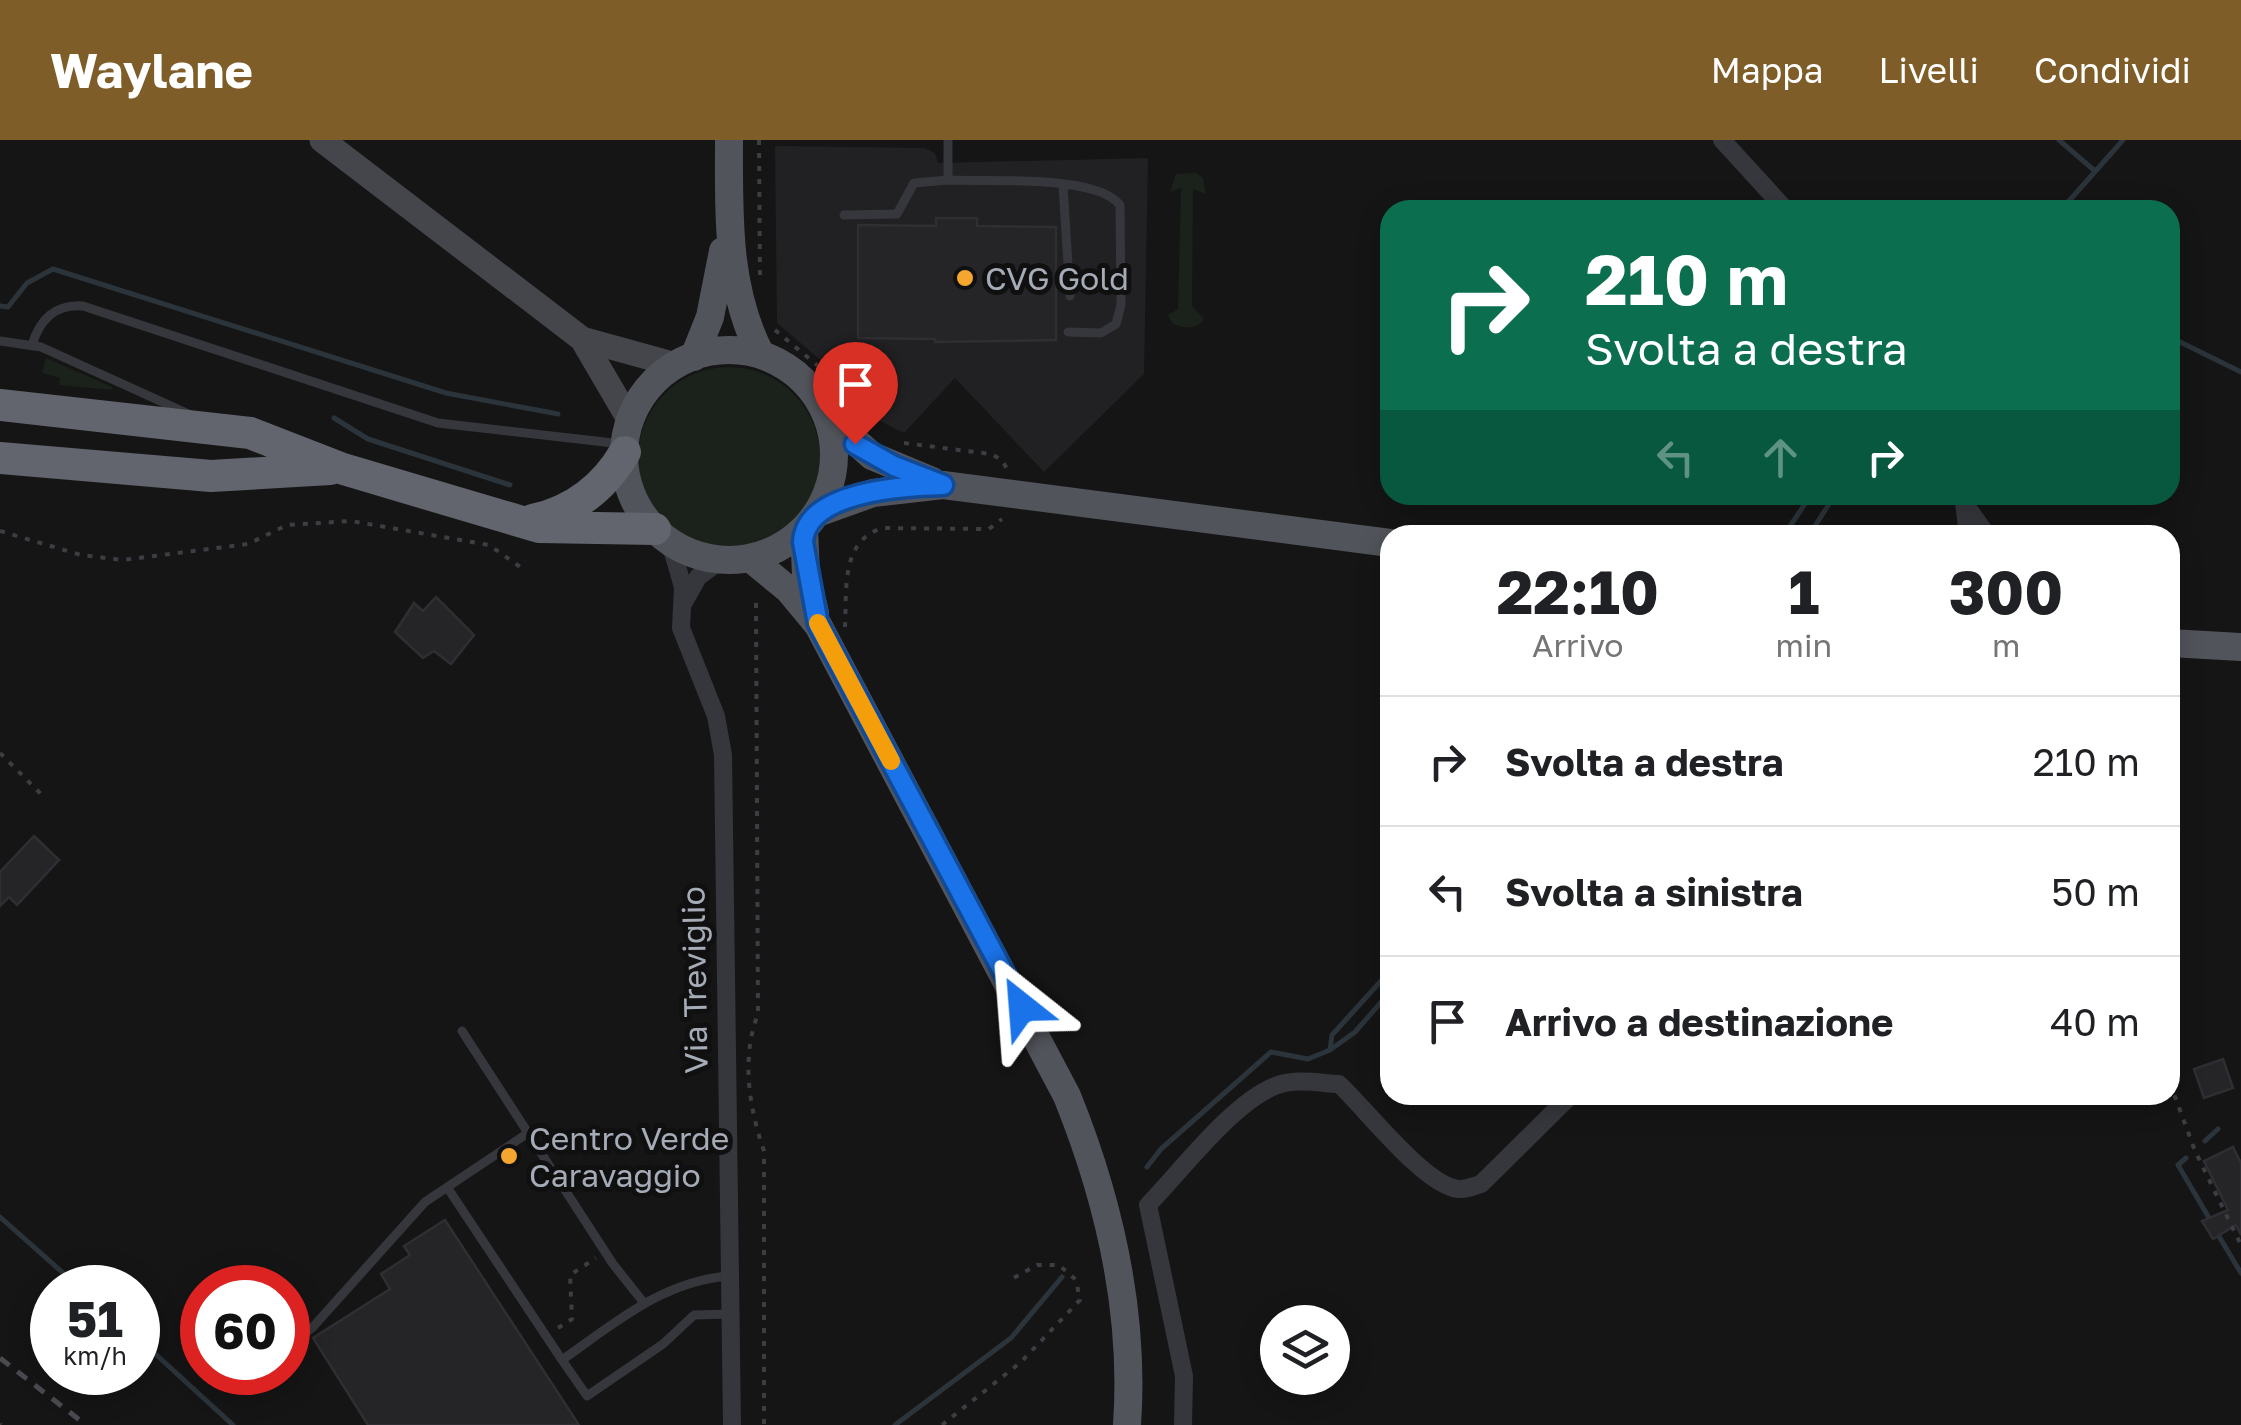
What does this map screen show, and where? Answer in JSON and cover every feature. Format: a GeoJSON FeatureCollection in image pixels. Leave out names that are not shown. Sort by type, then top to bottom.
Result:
{"type":"FeatureCollection","features":[{"type":"Feature","properties":{"kind":"highway"},"geometry":{"type":"LineString","coordinates":[[0,404],[250,433],[340,468],[519,522],[663,536]]}},
{"type":"Feature","properties":{"kind":"highway"},"geometry":{"type":"LineString","coordinates":[[519,522],[554,514],[585,498],[608,478],[627,439]]}},
{"type":"Feature","properties":{"kind":"highway"},"geometry":{"type":"LineString","coordinates":[[0,458],[211,476],[340,468]]}},
{"type":"Feature","properties":{"kind":"main road"},"geometry":{"type":"LineString","coordinates":[[322,140],[582,340],[685,361]]}},
{"type":"Feature","properties":{"kind":"main road"},"geometry":{"type":"LineString","coordinates":[[729,140],[729,220],[740,306],[761,355]]}},
{"type":"Feature","properties":{"kind":"main road"},"geometry":{"type":"LineString","coordinates":[[685,361],[710,317],[729,220]]}},
{"type":"Feature","properties":{"kind":"main road"},"geometry":{"type":"LineString","coordinates":[[582,340],[627,439],[632,494],[663,536],[721,560],[750,558],[785,545],[811,521],[872,492],[943,485],[1380,542]]}},
{"type":"Feature","properties":{"kind":"main road"},"geometry":{"type":"LineString","coordinates":[[627,439],[653,383],[685,361],[723,351],[761,355],[802,380],[837,410],[872,456],[943,485]]}},
{"type":"Feature","properties":{"kind":"main road"},"geometry":{"type":"LineString","coordinates":[[837,410],[833,472],[811,521],[806,575],[1033,1026],[1085,1139],[1105,1206],[1127,1328],[1127,1425]]}},
{"type":"Feature","properties":{"kind":"main road"},"geometry":{"type":"LineString","coordinates":[[750,558],[831,628]]}},
{"type":"Feature","properties":{"kind":"main road"},"geometry":{"type":"LineString","coordinates":[[2180,643],[2241,647]]}},
{"type":"Feature","properties":{"kind":"street"},"geometry":{"type":"LineString","coordinates":[[1722,140],[1777,200]]}},
{"type":"Feature","properties":{"kind":"street","name":"Via Treviglio"},"geometry":{"type":"LineString","coordinates":[[663,536],[680,572],[684,640],[716,716],[724,755],[732,1425]]}},
{"type":"Feature","properties":{"kind":"street"},"geometry":{"type":"LineString","coordinates":[[683,602],[698,578],[721,560]]}},
{"type":"Feature","properties":{"kind":"street"},"geometry":{"type":"LineString","coordinates":[[1184,1425],[1184,1376],[1148,1205],[1244,1106],[1276,1085],[1339,1084],[1410,1156],[1445,1185],[1461,1190],[1481,1184],[1561,1105]]}},
{"type":"Feature","properties":{"kind":"lane"},"geometry":{"type":"LineString","coordinates":[[948,140],[948,180]]}},
{"type":"Feature","properties":{"kind":"lane"},"geometry":{"type":"LineString","coordinates":[[844,215],[888,217],[904,206],[914,183],[948,180],[1063,185],[1106,192],[1120,205],[1123,224],[1116,324],[1101,333],[1068,332]]}},
{"type":"Feature","properties":{"kind":"lane"},"geometry":{"type":"LineString","coordinates":[[1063,185],[1070,296]]}},
{"type":"Feature","properties":{"kind":"lane"},"geometry":{"type":"LineString","coordinates":[[32,345],[38,327],[52,312],[83,306],[438,423],[627,439]]}},
{"type":"Feature","properties":{"kind":"lane"},"geometry":{"type":"LineString","coordinates":[[0,341],[32,345],[159,397],[215,428]]}},
{"type":"Feature","properties":{"kind":"lane"},"geometry":{"type":"LineString","coordinates":[[462,1031],[605,1252],[644,1302]]}},
{"type":"Feature","properties":{"kind":"lane"},"geometry":{"type":"LineString","coordinates":[[310,1329],[425,1202],[528,1133]]}},
{"type":"Feature","properties":{"kind":"lane"},"geometry":{"type":"LineString","coordinates":[[447,1187],[587,1396],[664,1344],[694,1315],[732,1314]]}},
{"type":"Feature","properties":{"kind":"lane"},"geometry":{"type":"LineString","coordinates":[[562,1360],[644,1302],[706,1278],[731,1276]]}},
{"type":"Feature","properties":{"kind":"path"},"geometry":{"type":"LineString","coordinates":[[759,140],[760,286]]}},
{"type":"Feature","properties":{"kind":"path"},"geometry":{"type":"LineString","coordinates":[[770,326],[824,371],[837,410]]}},
{"type":"Feature","properties":{"kind":"path"},"geometry":{"type":"LineString","coordinates":[[892,440],[990,454],[1002,460],[1007,470]]}},
{"type":"Feature","properties":{"kind":"path"},"geometry":{"type":"LineString","coordinates":[[831,628],[850,557],[867,534],[883,528],[990,530],[1002,518]]}},
{"type":"Feature","properties":{"kind":"path"},"geometry":{"type":"LineString","coordinates":[[0,532],[81,555],[123,560],[248,544],[287,524],[351,521],[489,545],[526,571]]}},
{"type":"Feature","properties":{"kind":"path"},"geometry":{"type":"LineString","coordinates":[[756,603],[758,1014],[750,1035],[750,1114],[764,1151],[764,1425]]}},
{"type":"Feature","properties":{"kind":"path"},"geometry":{"type":"LineString","coordinates":[[0,754],[43,796]]}},
{"type":"Feature","properties":{"kind":"path"},"geometry":{"type":"LineString","coordinates":[[2178,1105],[2194,1151],[2241,1245]]}},
{"type":"Feature","properties":{"kind":"path"},"geometry":{"type":"LineString","coordinates":[[547,1336],[572,1319],[570,1275],[605,1252]]}},
{"type":"Feature","properties":{"kind":"path"},"geometry":{"type":"LineString","coordinates":[[942,1425],[1022,1362],[1080,1300],[1076,1280],[1059,1265],[1037,1265],[1010,1280]]}},
{"type":"Feature","properties":{"kind":"shaded area"},"geometry":{"type":"Polygon","coordinates":[[[775,146],[924,148],[935,153],[938,163],[1148,158],[1144,374],[1044,472],[955,378],[904,433],[874,418],[838,375],[777,323],[775,146]]]}},
{"type":"Feature","properties":{"kind":"shaded area"},"geometry":{"type":"Polygon","coordinates":[[[1196,173],[1203,178],[1206,194],[1193,189],[1192,306],[1204,319],[1194,327],[1185,327],[1172,323],[1168,315],[1178,309],[1181,188],[1170,192],[1176,174],[1196,173]]]}},
{"type":"Feature","properties":{"kind":"shaded area"},"geometry":{"type":"Polygon","coordinates":[[[46,358],[113,390],[59,385],[60,378],[42,373],[46,358]]]}},
{"type":"Feature","properties":{"kind":"shaded area"},"geometry":{"type":"Polygon","coordinates":[[[729,367],[764,374],[794,393],[813,423],[820,458],[813,493],[794,523],[764,542],[729,549],[694,542],[664,523],[645,493],[638,458],[645,423],[664,393],[694,374],[729,367]]]}},
{"type":"Feature","properties":{"kind":"building"},"geometry":{"type":"Polygon","coordinates":[[[936,218],[977,218],[977,226],[1056,227],[1056,340],[935,342],[858,338],[858,225],[936,226],[936,218]]]}},
{"type":"Feature","properties":{"kind":"building"},"geometry":{"type":"Polygon","coordinates":[[[436,597],[474,635],[451,664],[434,651],[423,658],[395,632],[414,603],[423,611],[436,597]]]}},
{"type":"Feature","properties":{"kind":"building"},"geometry":{"type":"Polygon","coordinates":[[[34,836],[59,860],[17,905],[9,897],[0,906],[0,872],[34,836]]]}},
{"type":"Feature","properties":{"kind":"building"},"geometry":{"type":"Polygon","coordinates":[[[2223,1059],[2233,1088],[2204,1098],[2194,1069],[2223,1059]]]}},
{"type":"Feature","properties":{"kind":"building"},"geometry":{"type":"Polygon","coordinates":[[[2233,1147],[2241,1163],[2241,1235],[2236,1225],[2213,1239],[2202,1221],[2228,1210],[2204,1161],[2233,1147]]]}},
{"type":"Feature","properties":{"kind":"building"},"geometry":{"type":"Polygon","coordinates":[[[445,1220],[579,1425],[368,1425],[313,1338],[390,1289],[381,1274],[410,1255],[404,1246],[445,1220]]]}},
{"type":"Feature","properties":{"kind":"waterway"},"geometry":{"type":"LineString","coordinates":[[2059,140],[2095,171]]}},
{"type":"Feature","properties":{"kind":"waterway"},"geometry":{"type":"LineString","coordinates":[[2070,200],[2123,140]]}},
{"type":"Feature","properties":{"kind":"waterway"},"geometry":{"type":"LineString","coordinates":[[0,306],[8,307],[27,283],[53,269],[446,393],[558,414]]}},
{"type":"Feature","properties":{"kind":"waterway"},"geometry":{"type":"LineString","coordinates":[[2180,342],[2241,372]]}},
{"type":"Feature","properties":{"kind":"waterway"},"geometry":{"type":"LineString","coordinates":[[334,418],[368,439],[510,485]]}},
{"type":"Feature","properties":{"kind":"waterway"},"geometry":{"type":"LineString","coordinates":[[1791,525],[1804,505]]}},
{"type":"Feature","properties":{"kind":"waterway"},"geometry":{"type":"LineString","coordinates":[[1816,525],[1828,505]]}},
{"type":"Feature","properties":{"kind":"waterway"},"geometry":{"type":"LineString","coordinates":[[1147,1167],[1161,1149],[1271,1052],[1308,1059],[1330,1050],[1332,1035],[1380,982]]}},
{"type":"Feature","properties":{"kind":"waterway"},"geometry":{"type":"LineString","coordinates":[[1330,1050],[1355,1032],[1380,1003]]}},
{"type":"Feature","properties":{"kind":"waterway"},"geometry":{"type":"LineString","coordinates":[[2205,1141],[2218,1129]]}},
{"type":"Feature","properties":{"kind":"waterway"},"geometry":{"type":"LineString","coordinates":[[2186,1158],[2178,1165],[2212,1223]]}},
{"type":"Feature","properties":{"kind":"waterway"},"geometry":{"type":"LineString","coordinates":[[0,1217],[54,1265]]}},
{"type":"Feature","properties":{"kind":"waterway"},"geometry":{"type":"LineString","coordinates":[[2217,1233],[2241,1273]]}},
{"type":"Feature","properties":{"kind":"waterway"},"geometry":{"type":"LineString","coordinates":[[895,1425],[1011,1338],[1062,1277]]}},
{"type":"Feature","properties":{"kind":"waterway"},"geometry":{"type":"LineString","coordinates":[[160,1358],[233,1425]]}},
{"type":"Feature","properties":{"kind":"railway"},"geometry":{"type":"LineString","coordinates":[[0,1358],[86,1425]]}},
{"type":"Feature","properties":{"kind":"slow traffic"},"geometry":{"type":"LineString","coordinates":[[818,623],[891,761]]}},
{"type":"Feature","properties":{"kind":"place","name":"CVG Gold"},"geometry":{"type":"Point","coordinates":[965,278]}},
{"type":"Feature","properties":{"kind":"place","name":"Centro Verde Caravaggio"},"geometry":{"type":"Point","coordinates":[509,1156]}},
{"type":"Feature","properties":{"kind":"route"},"geometry":{"type":"LineString","coordinates":[[855,444],[872,456],[943,485],[872,492],[817,513],[804,529],[803,542],[818,624],[1022,1007]]}}]}
